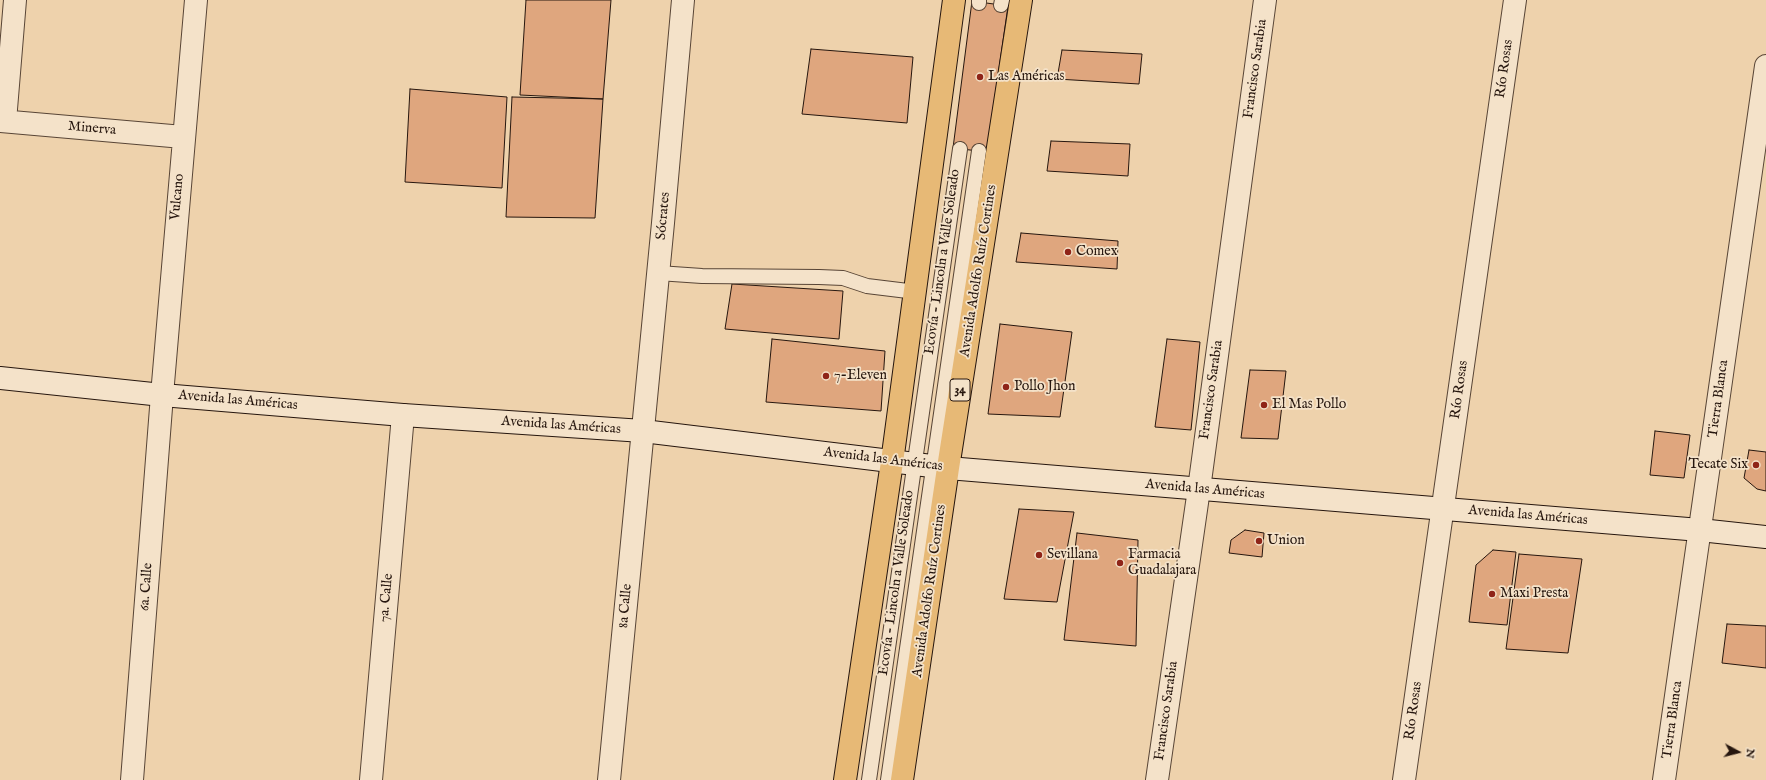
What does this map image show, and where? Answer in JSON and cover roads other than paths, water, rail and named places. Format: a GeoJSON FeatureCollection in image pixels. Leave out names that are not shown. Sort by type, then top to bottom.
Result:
{"type":"FeatureCollection","features":[{"type":"Feature","properties":{"kind":"main road"},"geometry":{"type":"LineString","coordinates":[[845,780],[916,292],[954,0]]}},
{"type":"Feature","properties":{"kind":"main road","name":"Avenida Adolfo Ruíz Cortines"},"geometry":{"type":"LineString","coordinates":[[902,780],[932,466],[1008,2]]}},
{"type":"Feature","properties":{"kind":"street"},"geometry":{"type":"LineString","coordinates":[[3,121],[15,0]]}},
{"type":"Feature","properties":{"kind":"street","name":"Vulcano"},"geometry":{"type":"LineString","coordinates":[[162,395],[183,137],[196,0]]}},
{"type":"Feature","properties":{"kind":"street","name":"Sócrates"},"geometry":{"type":"LineString","coordinates":[[643,431],[683,0]]}},
{"type":"Feature","properties":{"kind":"street","name":"Francisco Sarabia"},"geometry":{"type":"LineString","coordinates":[[1157,780],[1199,490],[1265,0]]}},
{"type":"Feature","properties":{"kind":"street","name":"Río Rosas"},"geometry":{"type":"LineString","coordinates":[[1404,780],[1515,0]]}},
{"type":"Feature","properties":{"kind":"street","name":"Tierra Blanca"},"geometry":{"type":"LineString","coordinates":[[1664,780],[1766,66]]}},
{"type":"Feature","properties":{"kind":"street","name":"Minerva"},"geometry":{"type":"LineString","coordinates":[[3,121],[183,137]]}},
{"type":"Feature","properties":{"kind":"street","name":"Avenida las Américas"},"geometry":{"type":"LineString","coordinates":[[0,378],[162,395],[403,415],[643,431],[932,466],[1199,490],[1700,530],[1766,537]]}},
{"type":"Feature","properties":{"kind":"street","name":"6a. Calle"},"geometry":{"type":"LineString","coordinates":[[132,780],[162,395]]}},
{"type":"Feature","properties":{"kind":"street","name":"7a. Calle"},"geometry":{"type":"LineString","coordinates":[[371,780],[403,415]]}},
{"type":"Feature","properties":{"kind":"street","name":"8a Calle"},"geometry":{"type":"LineString","coordinates":[[609,780],[643,431]]}},
{"type":"Feature","properties":{"kind":"lane","name":"Ecovía - Lincoln a Valle Soleado"},"geometry":{"type":"LineString","coordinates":[[869,780],[932,466],[960,148]]}},
{"type":"Feature","properties":{"kind":"lane"},"geometry":{"type":"LineString","coordinates":[[888,780],[932,466],[979,151]]}},
{"type":"Feature","properties":{"kind":"lane"},"geometry":{"type":"LineString","coordinates":[[658,273],[702,276],[843,278],[866,286],[916,292]]}},
{"type":"Feature","properties":{"kind":"place","name":"Las Américas"},"geometry":{"type":"Point","coordinates":[980,77]}},
{"type":"Feature","properties":{"kind":"place","name":"Comex"},"geometry":{"type":"Point","coordinates":[1068,252]}},
{"type":"Feature","properties":{"kind":"place","name":"7-Eleven"},"geometry":{"type":"Point","coordinates":[826,376]}},
{"type":"Feature","properties":{"kind":"place","name":"Pollo Jhon"},"geometry":{"type":"Point","coordinates":[1006,387]}},
{"type":"Feature","properties":{"kind":"place","name":"El Mas Pollo"},"geometry":{"type":"Point","coordinates":[1264,405]}},
{"type":"Feature","properties":{"kind":"place","name":"Tecate Six"},"geometry":{"type":"Point","coordinates":[1756,465]}},
{"type":"Feature","properties":{"kind":"place","name":"Union"},"geometry":{"type":"Point","coordinates":[1259,541]}},
{"type":"Feature","properties":{"kind":"place","name":"Sevillana"},"geometry":{"type":"Point","coordinates":[1039,555]}},
{"type":"Feature","properties":{"kind":"place","name":"Farmacia Guadalajara"},"geometry":{"type":"Point","coordinates":[1120,563]}},
{"type":"Feature","properties":{"kind":"place","name":"Maxi Presta"},"geometry":{"type":"Point","coordinates":[1492,594]}}]}
